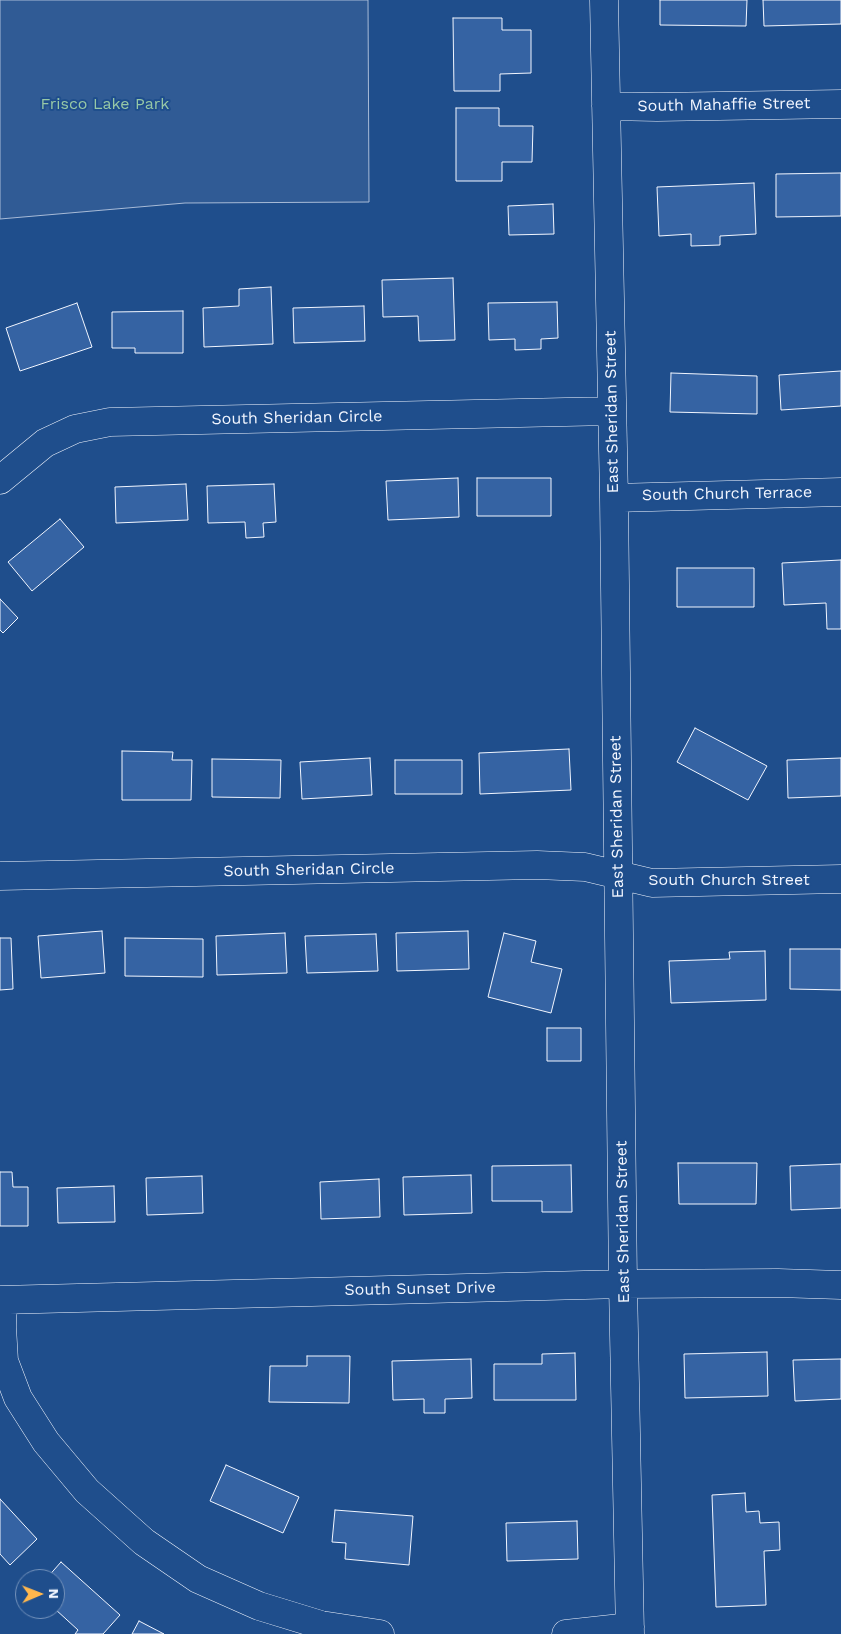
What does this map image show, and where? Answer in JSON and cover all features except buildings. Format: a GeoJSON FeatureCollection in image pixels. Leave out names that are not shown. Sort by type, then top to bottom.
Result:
{"type":"FeatureCollection","features":[{"type":"Feature","properties":{"kind":"street","name":"East Sheridan Street"},"geometry":{"type":"LineString","coordinates":[[604,0],[614,498],[617,875],[630,1630]]}},
{"type":"Feature","properties":{"kind":"street","name":"South Mahaffie Street"},"geometry":{"type":"LineString","coordinates":[[606,106],[841,104]]}},
{"type":"Feature","properties":{"kind":"street","name":"South Sheridan Circle"},"geometry":{"type":"LineString","coordinates":[[0,480],[45,443],[75,429],[110,422],[611,411]]}},
{"type":"Feature","properties":{"kind":"street","name":"South Church Terrace"},"geometry":{"type":"LineString","coordinates":[[614,498],[841,492]]}},
{"type":"Feature","properties":{"kind":"street","name":"South Sheridan Circle"},"geometry":{"type":"LineString","coordinates":[[0,876],[537,865],[585,867],[617,875]]}},
{"type":"Feature","properties":{"kind":"street","name":"South Church Street"},"geometry":{"type":"LineString","coordinates":[[617,875],[652,883],[841,879]]}},
{"type":"Feature","properties":{"kind":"street","name":"South Sunset Drive"},"geometry":{"type":"LineString","coordinates":[[2,1300],[623,1284],[778,1282],[841,1285]]}},
{"type":"Feature","properties":{"kind":"street"},"geometry":{"type":"LineString","coordinates":[[2,1300],[4,1361],[18,1398],[46,1442],[87,1491],[144,1542],[198,1579],[259,1606],[321,1625],[380,1634]]}},
{"type":"Feature","properties":{"kind":"street"},"geometry":{"type":"LineString","coordinates":[[566,1634],[630,1630]]}},
{"type":"Feature","properties":{"kind":"shaded area","name":"Frisco Lake Park"},"geometry":{"type":"Polygon","coordinates":[[[0,0],[368,0],[369,202],[185,203],[0,219],[0,0]]]}}]}
